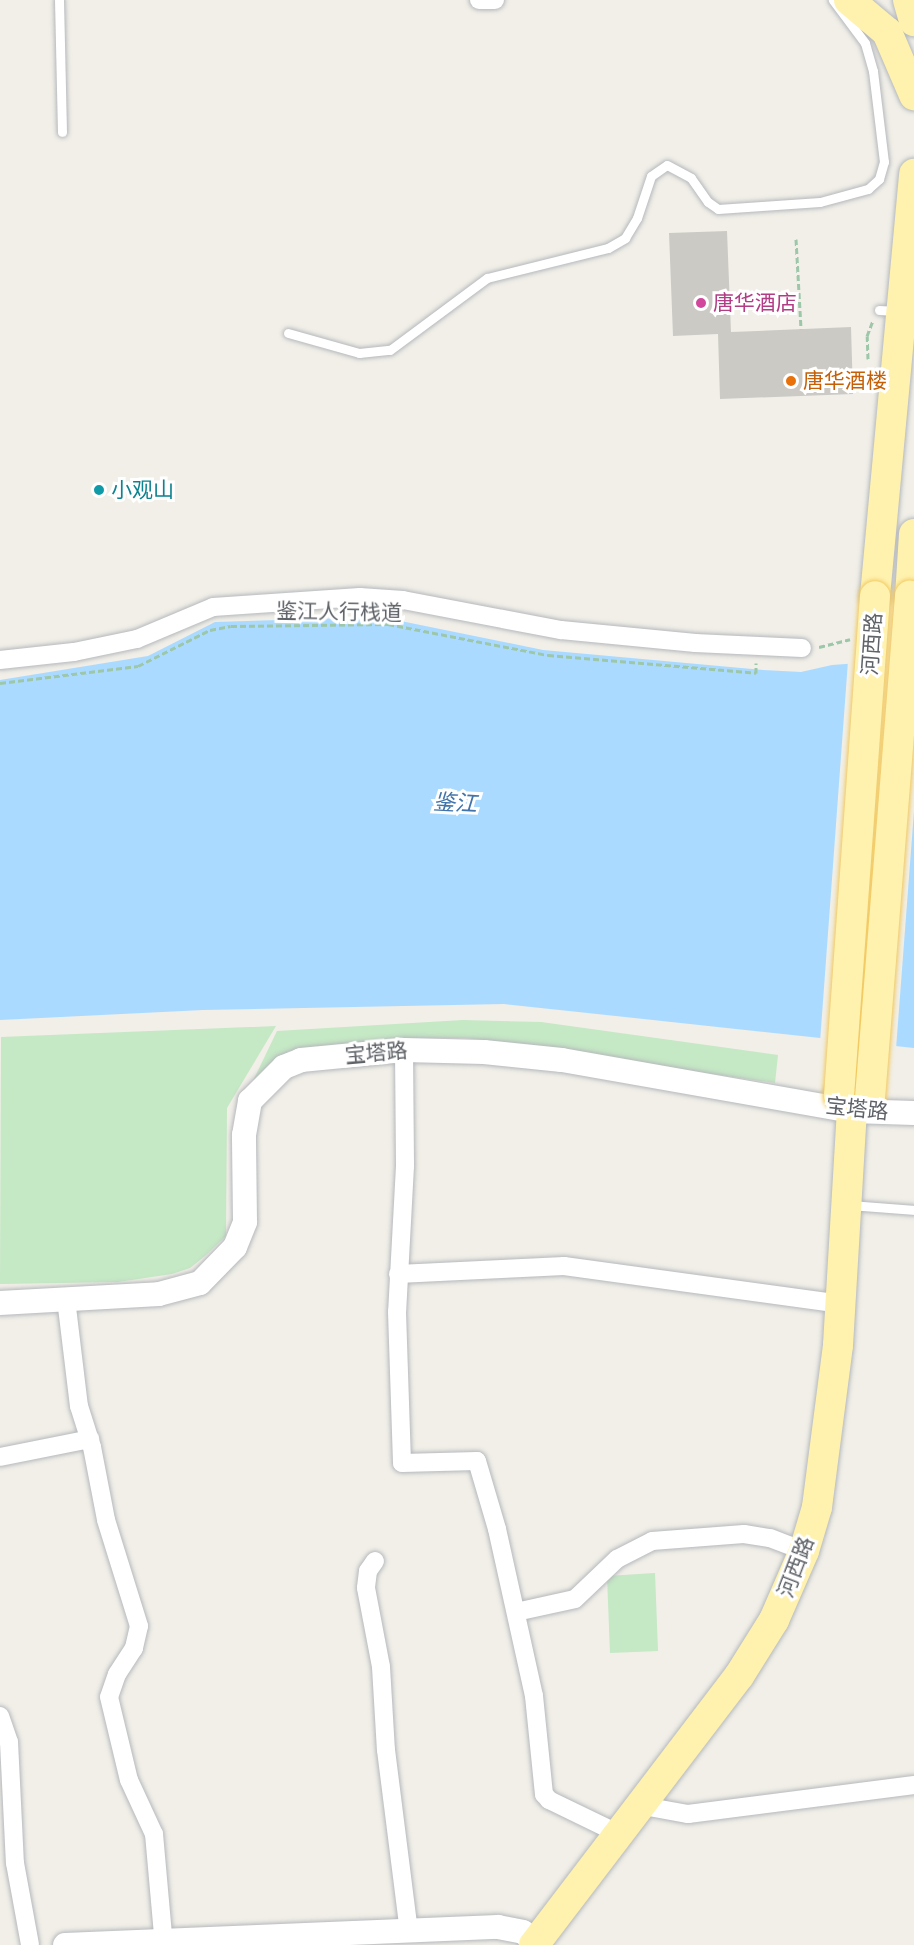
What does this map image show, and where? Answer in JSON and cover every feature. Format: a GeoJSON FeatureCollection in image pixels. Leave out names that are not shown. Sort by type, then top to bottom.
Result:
{"type":"FeatureCollection","features":[{"type":"Feature","properties":{"kind":"main road"},"geometry":{"type":"LineString","coordinates":[[849,0],[887,32],[914,95]]}},
{"type":"Feature","properties":{"kind":"main road"},"geometry":{"type":"LineString","coordinates":[[908,0],[914,21]]}},
{"type":"Feature","properties":{"kind":"main road","name":"河西路"},"geometry":{"type":"LineString","coordinates":[[854,1101],[875,596],[898,311],[909,276],[914,174]]}},
{"type":"Feature","properties":{"kind":"main road","name":"河西路"},"geometry":{"type":"LineString","coordinates":[[535,1943],[638,1805],[739,1676],[774,1620],[804,1551],[817,1507],[826,1451],[841,1304],[854,1101],[911,587],[914,534]]}},
{"type":"Feature","properties":{"kind":"street"},"geometry":{"type":"LineString","coordinates":[[478,0],[495,0]]}},
{"type":"Feature","properties":{"kind":"street"},"geometry":{"type":"LineString","coordinates":[[0,660],[74,652],[137,639],[213,607],[360,597],[403,600],[544,628],[695,643],[802,648]]}},
{"type":"Feature","properties":{"kind":"street"},"geometry":{"type":"LineString","coordinates":[[404,1050],[405,1166],[398,1274],[402,1463],[477,1461],[516,1612],[534,1696],[544,1794],[617,1833]]}},
{"type":"Feature","properties":{"kind":"street","name":"宝塔路"},"geometry":{"type":"LineString","coordinates":[[0,1303],[159,1294],[200,1283],[235,1247],[245,1222],[244,1135],[250,1101],[265,1083],[284,1067],[301,1060],[404,1050],[562,1060],[854,1101],[914,1113]]}},
{"type":"Feature","properties":{"kind":"street"},"geometry":{"type":"LineString","coordinates":[[398,1274],[564,1266],[841,1304]]}},
{"type":"Feature","properties":{"kind":"street"},"geometry":{"type":"LineString","coordinates":[[66,1299],[79,1406],[90,1439],[106,1521],[138,1626],[134,1648],[117,1674],[109,1697],[129,1780],[154,1834],[164,1943]]}},
{"type":"Feature","properties":{"kind":"street"},"geometry":{"type":"LineString","coordinates":[[0,1457],[90,1439]]}},
{"type":"Feature","properties":{"kind":"street"},"geometry":{"type":"LineString","coordinates":[[516,1612],[575,1599],[617,1559],[652,1540],[744,1534],[804,1551]]}},
{"type":"Feature","properties":{"kind":"street"},"geometry":{"type":"LineString","coordinates":[[375,1561],[368,1571],[366,1588],[381,1667],[386,1750],[409,1931]]}},
{"type":"Feature","properties":{"kind":"street"},"geometry":{"type":"LineString","coordinates":[[0,1716],[9,1742],[15,1863],[30,1945]]}},
{"type":"Feature","properties":{"kind":"street"},"geometry":{"type":"LineString","coordinates":[[638,1805],[688,1814],[914,1785]]}},
{"type":"Feature","properties":{"kind":"street"},"geometry":{"type":"LineString","coordinates":[[65,1945],[164,1943],[498,1927],[523,1932],[535,1943]]}},
{"type":"Feature","properties":{"kind":"lane"},"geometry":{"type":"LineString","coordinates":[[59,0],[62,132]]}},
{"type":"Feature","properties":{"kind":"lane"},"geometry":{"type":"LineString","coordinates":[[288,333],[359,353],[390,350],[487,278],[608,248],[625,238],[637,218],[651,176],[667,165],[691,178],[708,202],[718,209],[820,202],[868,189],[879,179],[884,162],[873,71],[866,43],[833,0]]}},
{"type":"Feature","properties":{"kind":"lane"},"geometry":{"type":"LineString","coordinates":[[846,1205],[914,1210]]}},
{"type":"Feature","properties":{"kind":"path"},"geometry":{"type":"LineString","coordinates":[[796,239],[801,329]]}},
{"type":"Feature","properties":{"kind":"path"},"geometry":{"type":"LineString","coordinates":[[868,359],[867,336],[898,311]]}},
{"type":"Feature","properties":{"kind":"path","name":"鉴江人行栈道"},"geometry":{"type":"LineString","coordinates":[[0,683],[138,666],[217,627],[369,623],[532,653],[756,673]]}},
{"type":"Feature","properties":{"kind":"green space"},"geometry":{"type":"Polygon","coordinates":[[[463,1020],[541,1022],[778,1055],[775,1083],[466,1038],[400,1038],[289,1051],[251,1085],[277,1031],[463,1020]]]}},
{"type":"Feature","properties":{"kind":"green space"},"geometry":{"type":"Polygon","coordinates":[[[276,1026],[227,1108],[226,1236],[205,1256],[190,1268],[172,1274],[118,1282],[0,1284],[1,1037],[276,1026]]]}},
{"type":"Feature","properties":{"kind":"green space"},"geometry":{"type":"Polygon","coordinates":[[[655,1573],[658,1651],[610,1653],[607,1576],[655,1573]]]}},
{"type":"Feature","properties":{"kind":"water","name":"鉴江"},"geometry":{"type":"Polygon","coordinates":[[[381,617],[543,650],[763,670],[801,672],[832,665],[914,659],[914,1048],[504,1004],[203,1010],[0,1020],[0,680],[148,656],[215,622],[381,617]]]}},
{"type":"Feature","properties":{"kind":"pier"},"geometry":{"type":"Polygon","coordinates":[[[914,656],[914,811],[896,1049],[820,1042],[848,661],[914,656]]]}},
{"type":"Feature","properties":{"kind":"building"},"geometry":{"type":"Polygon","coordinates":[[[727,231],[731,332],[851,327],[853,394],[720,399],[718,334],[673,336],[669,233],[727,231]]]}},
{"type":"Feature","properties":{"kind":"place","name":"唐华酒店"},"geometry":{"type":"Point","coordinates":[701,303]}},
{"type":"Feature","properties":{"kind":"place","name":"唐华酒楼"},"geometry":{"type":"Point","coordinates":[791,381]}},
{"type":"Feature","properties":{"kind":"place","name":"小观山"},"geometry":{"type":"Point","coordinates":[99,490]}}]}
